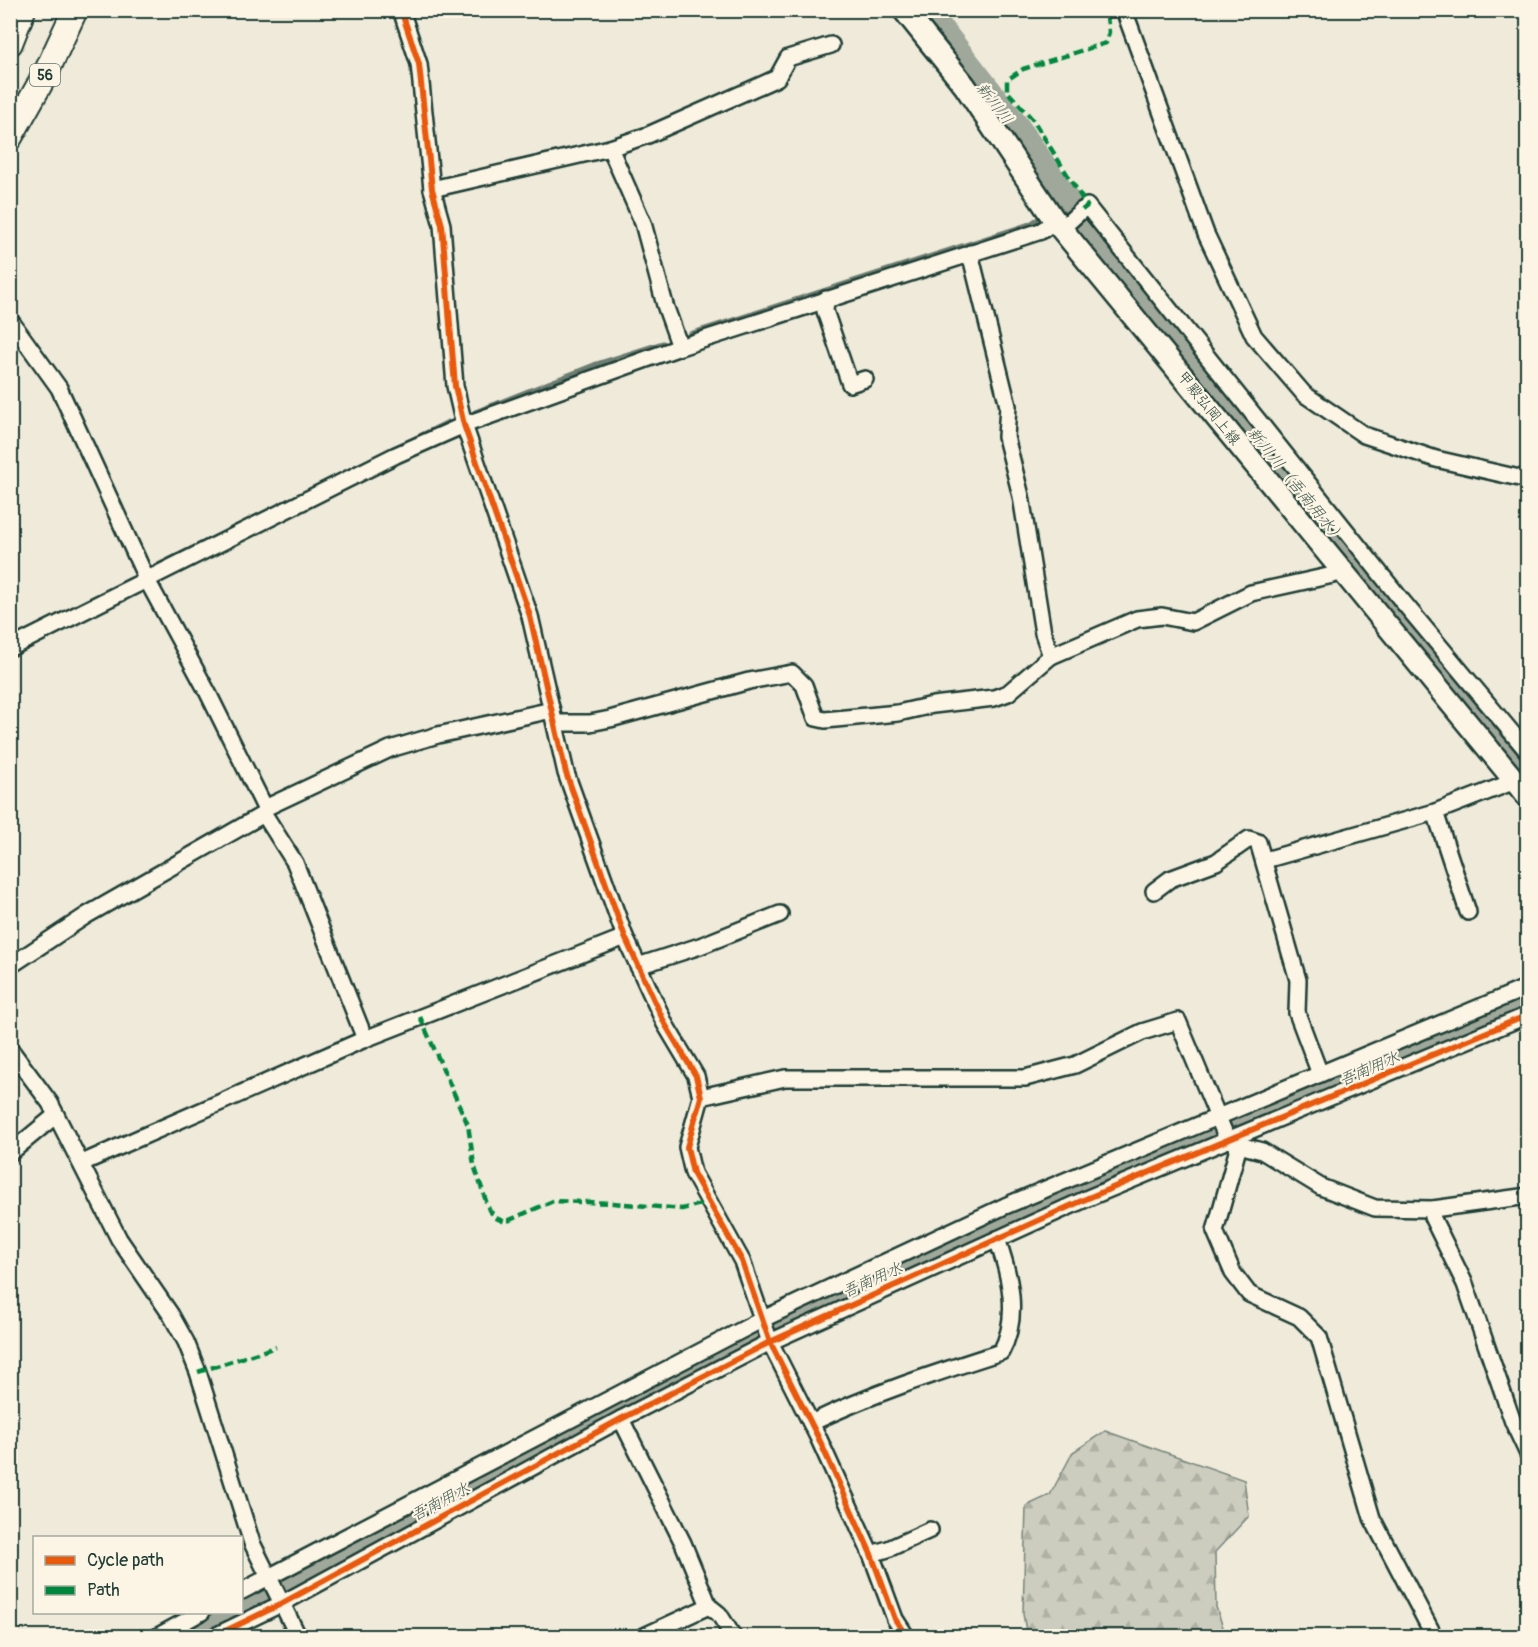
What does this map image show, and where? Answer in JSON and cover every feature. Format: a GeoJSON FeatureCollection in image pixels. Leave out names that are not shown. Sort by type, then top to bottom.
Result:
{"type":"FeatureCollection","features":[{"type":"Feature","properties":{"kind":"highway"},"geometry":{"type":"LineString","coordinates":[[10,43],[23,10]]}},
{"type":"Feature","properties":{"kind":"highway","name":"56"},"geometry":{"type":"LineString","coordinates":[[10,137],[45,75],[75,10]]}},
{"type":"Feature","properties":{"kind":"main road","name":"甲殿弘岡上線"},"geometry":{"type":"LineString","coordinates":[[904,10],[1071,217],[1342,570],[1523,785]]}},
{"type":"Feature","properties":{"kind":"street"},"geometry":{"type":"LineString","coordinates":[[401,10],[419,64],[432,189],[442,225],[455,386],[464,425],[530,616],[566,773],[625,937],[664,1024],[696,1076],[701,1097],[687,1147],[693,1173],[742,1261],[767,1330],[871,1554],[895,1619],[906,1636]]}},
{"type":"Feature","properties":{"kind":"street"},"geometry":{"type":"LineString","coordinates":[[1124,10],[1206,234],[1254,336],[1304,394],[1364,435],[1436,459],[1527,480]]}},
{"type":"Feature","properties":{"kind":"street"},"geometry":{"type":"LineString","coordinates":[[432,189],[610,148],[648,135],[777,78],[788,58],[831,45]]}},
{"type":"Feature","properties":{"kind":"street"},"geometry":{"type":"LineString","coordinates":[[610,148],[644,223],[665,305],[680,346]]}},
{"type":"Feature","properties":{"kind":"street"},"geometry":{"type":"LineString","coordinates":[[10,648],[396,455],[464,425],[680,346],[1041,231],[1071,217],[1403,602],[1527,752]]}},
{"type":"Feature","properties":{"kind":"street"},"geometry":{"type":"LineString","coordinates":[[970,253],[1008,406],[1006,437],[1021,496],[1043,633],[1051,656]]}},
{"type":"Feature","properties":{"kind":"street"},"geometry":{"type":"LineString","coordinates":[[826,299],[825,311],[849,384],[865,379]]}},
{"type":"Feature","properties":{"kind":"street"},"geometry":{"type":"LineString","coordinates":[[10,320],[59,388],[147,580],[208,693],[265,811],[295,863],[365,1039]]}},
{"type":"Feature","properties":{"kind":"street"},"geometry":{"type":"LineString","coordinates":[[10,966],[87,915],[265,811],[390,749],[438,735],[553,716],[590,723],[749,681],[792,673],[804,685],[816,718],[825,720],[898,713],[933,705],[994,698],[1008,693],[1051,656],[1137,619],[1162,616],[1193,622],[1251,593],[1333,575],[1342,570]]}},
{"type":"Feature","properties":{"kind":"street"},"geometry":{"type":"LineString","coordinates":[[1265,860],[1523,785]]}},
{"type":"Feature","properties":{"kind":"street"},"geometry":{"type":"LineString","coordinates":[[1436,812],[1468,912]]}},
{"type":"Feature","properties":{"kind":"street"},"geometry":{"type":"LineString","coordinates":[[1154,891],[1170,879],[1216,862],[1250,839],[1258,842],[1298,980],[1297,1013],[1320,1074]]}},
{"type":"Feature","properties":{"kind":"street"},"geometry":{"type":"LineString","coordinates":[[638,966],[700,946],[780,914]]}},
{"type":"Feature","properties":{"kind":"street"},"geometry":{"type":"LineString","coordinates":[[82,1163],[365,1039],[625,937]]}},
{"type":"Feature","properties":{"kind":"street"},"geometry":{"type":"LineString","coordinates":[[243,1591],[274,1590],[621,1419],[767,1330],[997,1239],[1226,1131],[1320,1074],[1527,987]]}},
{"type":"Feature","properties":{"kind":"street"},"geometry":{"type":"LineString","coordinates":[[215,1636],[274,1590],[1005,1206],[1226,1131],[1527,1016]]}},
{"type":"Feature","properties":{"kind":"street"},"geometry":{"type":"LineString","coordinates":[[701,1097],[784,1078],[1024,1078],[1075,1065],[1142,1032],[1178,1021],[1226,1131],[1215,1231],[1233,1274],[1249,1294],[1299,1317],[1319,1337],[1372,1518],[1434,1636]]}},
{"type":"Feature","properties":{"kind":"street"},"geometry":{"type":"LineString","coordinates":[[10,1049],[56,1115],[119,1239],[171,1315],[186,1342],[198,1372],[247,1544],[298,1636]]}},
{"type":"Feature","properties":{"kind":"street"},"geometry":{"type":"LineString","coordinates":[[10,1153],[56,1115]]}},
{"type":"Feature","properties":{"kind":"street"},"geometry":{"type":"LineString","coordinates":[[1226,1131],[1321,1187],[1375,1208],[1433,1209],[1527,1196]]}},
{"type":"Feature","properties":{"kind":"street"},"geometry":{"type":"LineString","coordinates":[[1433,1209],[1432,1217],[1465,1284],[1513,1422],[1527,1454]]}},
{"type":"Feature","properties":{"kind":"street"},"geometry":{"type":"LineString","coordinates":[[811,1423],[925,1375],[1001,1352],[1010,1335],[1011,1295],[1008,1269],[997,1239]]}},
{"type":"Feature","properties":{"kind":"street"},"geometry":{"type":"LineString","coordinates":[[621,1419],[683,1543],[709,1606],[719,1614],[733,1636]]}},
{"type":"Feature","properties":{"kind":"street"},"geometry":{"type":"LineString","coordinates":[[871,1554],[888,1550],[930,1530]]}},
{"type":"Feature","properties":{"kind":"street"},"geometry":{"type":"LineString","coordinates":[[644,1636],[709,1606]]}},
{"type":"Feature","properties":{"kind":"street"},"geometry":{"type":"LineString","coordinates":[[158,1636],[198,1614]]}},
{"type":"Feature","properties":{"kind":"green space"},"geometry":{"type":"Polygon","coordinates":[[[1105,1431],[1244,1480],[1249,1516],[1215,1552],[1216,1607],[1226,1636],[1027,1636],[1023,1614],[1026,1506],[1050,1495],[1073,1452],[1105,1431]]]}},
{"type":"Feature","properties":{"kind":"waterway","name":"新川川（吾南用水）"},"geometry":{"type":"LineString","coordinates":[[922,10],[1014,128],[1063,200],[1207,372],[1528,772]]}},
{"type":"Feature","properties":{"kind":"waterway"},"geometry":{"type":"LineString","coordinates":[[690,334],[1030,224],[1036,220]]}},
{"type":"Feature","properties":{"kind":"waterway"},"geometry":{"type":"LineString","coordinates":[[475,412],[594,365],[663,343]]}},
{"type":"Feature","properties":{"kind":"waterway"},"geometry":{"type":"LineString","coordinates":[[156,566],[448,422]]}},
{"type":"Feature","properties":{"kind":"waterway"},"geometry":{"type":"LineString","coordinates":[[28,631],[131,579]]}},
{"type":"Feature","properties":{"kind":"waterway","name":"吾南用水"},"geometry":{"type":"LineString","coordinates":[[243,1608],[703,1359],[869,1280],[1528,1001]]}},
{"type":"Feature","properties":{"kind":"waterway","name":"吾南用水"},"geometry":{"type":"LineString","coordinates":[[188,1636],[230,1614]]}},
{"type":"Feature","properties":{"kind":"marked path"},"geometry":{"type":"LineString","coordinates":[[1082,210],[1087,206],[1033,120],[1007,91],[1007,80],[1023,69],[1106,43],[1109,32],[1106,10]]}},
{"type":"Feature","properties":{"kind":"marked path"},"geometry":{"type":"LineString","coordinates":[[420,1017],[468,1125],[474,1165],[489,1210],[496,1218],[505,1222],[553,1201],[682,1209],[709,1202]]}},
{"type":"Feature","properties":{"kind":"marked path"},"geometry":{"type":"LineString","coordinates":[[198,1372],[276,1347]]}},
{"type":"Feature","properties":{"kind":"cycle path"},"geometry":{"type":"LineString","coordinates":[[401,10],[419,64],[432,189],[442,225],[455,386],[464,425],[530,616],[566,773],[625,937],[665,1024],[696,1076],[701,1097],[687,1147],[693,1173],[742,1261],[770,1342],[818,1437],[871,1554],[895,1619],[906,1636]]}},
{"type":"Feature","properties":{"kind":"cycle path"},"geometry":{"type":"LineString","coordinates":[[215,1636],[281,1604],[621,1419],[770,1342],[1088,1198],[1528,1015]]}},
{"type":"Feature","properties":{"kind":"water label","name":"新川川"},"geometry":{"type":"Point","coordinates":[995,103]}}]}
